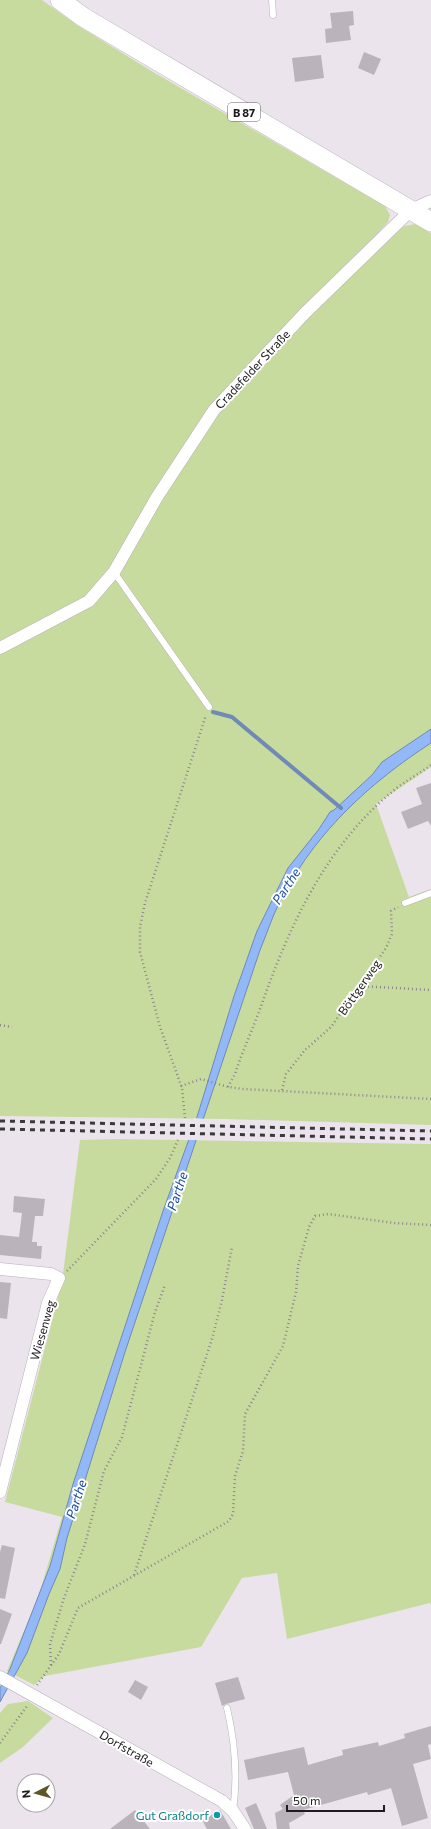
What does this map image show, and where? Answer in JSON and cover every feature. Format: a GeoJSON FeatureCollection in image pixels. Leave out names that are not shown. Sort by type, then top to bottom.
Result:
{"type":"FeatureCollection","features":[{"type":"Feature","properties":{"kind":"main road","name":"B 87"},"geometry":{"type":"LineString","coordinates":[[60,0],[83,17],[431,222]]}},
{"type":"Feature","properties":{"kind":"street","name":"Cradefelder Straße"},"geometry":{"type":"LineString","coordinates":[[0,648],[89,601],[114,572],[157,497],[214,410],[304,313],[411,210],[431,201]]}},
{"type":"Feature","properties":{"kind":"street"},"geometry":{"type":"LineString","coordinates":[[0,1269],[51,1274],[59,1278]]}},
{"type":"Feature","properties":{"kind":"street","name":"Wiesenweg"},"geometry":{"type":"LineString","coordinates":[[0,1492],[2,1476],[48,1303],[59,1278]]}},
{"type":"Feature","properties":{"kind":"street","name":"Dorfstraße"},"geometry":{"type":"LineString","coordinates":[[0,1678],[32,1694],[222,1801],[234,1811],[245,1829]]}},
{"type":"Feature","properties":{"kind":"lane"},"geometry":{"type":"LineString","coordinates":[[272,0],[273,14]]}},
{"type":"Feature","properties":{"kind":"lane"},"geometry":{"type":"LineString","coordinates":[[114,572],[209,707]]}},
{"type":"Feature","properties":{"kind":"lane"},"geometry":{"type":"LineString","coordinates":[[404,903],[431,894]]}},
{"type":"Feature","properties":{"kind":"lane"},"geometry":{"type":"LineString","coordinates":[[227,1708],[233,1734],[236,1782],[234,1811]]}},
{"type":"Feature","properties":{"kind":"path"},"geometry":{"type":"LineString","coordinates":[[185,1118],[181,1086],[160,1027],[140,952],[140,927],[145,903],[209,707]]}},
{"type":"Feature","properties":{"kind":"path"},"geometry":{"type":"LineString","coordinates":[[228,1087],[235,1074],[276,963],[294,923],[317,880],[342,845],[380,803],[394,790],[431,765]]}},
{"type":"Feature","properties":{"kind":"path","name":"Böttgerweg"},"geometry":{"type":"LineString","coordinates":[[282,1090],[286,1074],[305,1050],[331,1027],[386,948],[392,934],[391,911],[404,903]]}},
{"type":"Feature","properties":{"kind":"path"},"geometry":{"type":"LineString","coordinates":[[360,986],[431,990]]}},
{"type":"Feature","properties":{"kind":"path"},"geometry":{"type":"LineString","coordinates":[[0,1025],[12,1027]]}},
{"type":"Feature","properties":{"kind":"path"},"geometry":{"type":"LineString","coordinates":[[181,1086],[201,1079],[228,1087],[431,1099]]}},
{"type":"Feature","properties":{"kind":"path"},"geometry":{"type":"LineString","coordinates":[[59,1278],[156,1179],[170,1158],[178,1140]]}},
{"type":"Feature","properties":{"kind":"path"},"geometry":{"type":"LineString","coordinates":[[0,1743],[59,1654],[78,1608],[229,1521],[233,1514],[235,1476],[243,1451],[245,1414],[283,1346],[296,1292],[298,1266],[309,1227],[315,1216],[328,1214],[394,1223],[431,1225]]}},
{"type":"Feature","properties":{"kind":"path"},"geometry":{"type":"LineString","coordinates":[[133,1576],[212,1339],[222,1300],[232,1247]]}},
{"type":"Feature","properties":{"kind":"path"},"geometry":{"type":"LineString","coordinates":[[51,1666],[50,1644],[64,1598],[85,1544],[104,1471],[122,1437],[155,1312],[165,1285]]}},
{"type":"Feature","properties":{"kind":"green space"},"geometry":{"type":"Polygon","coordinates":[[[0,0],[42,0],[77,25],[153,72],[385,206],[390,215],[388,222],[307,310],[404,226],[416,224],[431,233],[431,767],[376,804],[409,897],[431,889],[431,1125],[224,1119],[0,1116],[0,0]]]}},
{"type":"Feature","properties":{"kind":"green space"},"geometry":{"type":"Polygon","coordinates":[[[116,1139],[431,1144],[431,1606],[430,1603],[287,1639],[277,1573],[242,1578],[201,1647],[45,1676],[34,1685],[7,1671],[38,1598],[62,1517],[5,1502],[62,1282],[80,1140],[116,1139]]]}},
{"type":"Feature","properties":{"kind":"green space"},"geometry":{"type":"Polygon","coordinates":[[[28,1701],[53,1718],[23,1747],[0,1763],[0,1713],[8,1704],[28,1701]]]}},
{"type":"Feature","properties":{"kind":"water","name":"Parthe"},"geometry":{"type":"Polygon","coordinates":[[[431,729],[431,743],[367,791],[330,828],[298,871],[277,907],[260,950],[125,1352],[67,1538],[60,1569],[27,1653],[0,1702],[0,1688],[10,1669],[50,1566],[73,1484],[163,1211],[197,1117],[234,996],[257,931],[288,868],[319,829],[330,812],[372,775],[382,762],[431,729]]]}},
{"type":"Feature","properties":{"kind":"pier"},"geometry":{"type":"Polygon","coordinates":[[[194,1118],[206,1119],[198,1140],[186,1140],[194,1118]]]}},
{"type":"Feature","properties":{"kind":"building"},"geometry":{"type":"Polygon","coordinates":[[[353,11],[354,25],[349,26],[351,40],[326,43],[325,29],[332,28],[330,13],[353,11]]]}},
{"type":"Feature","properties":{"kind":"building"},"geometry":{"type":"Polygon","coordinates":[[[364,52],[381,59],[374,75],[358,68],[364,52]]]}},
{"type":"Feature","properties":{"kind":"building"},"geometry":{"type":"Polygon","coordinates":[[[321,55],[324,78],[295,82],[292,58],[321,55]]]}},
{"type":"Feature","properties":{"kind":"building"},"geometry":{"type":"Polygon","coordinates":[[[431,783],[431,826],[428,821],[408,829],[401,812],[422,804],[416,788],[431,783]]]}},
{"type":"Feature","properties":{"kind":"building"},"geometry":{"type":"Polygon","coordinates":[[[14,1196],[45,1199],[43,1216],[35,1216],[32,1242],[37,1242],[37,1246],[42,1246],[41,1259],[0,1255],[0,1235],[19,1237],[22,1213],[13,1212],[14,1196]]]}},
{"type":"Feature","properties":{"kind":"building"},"geometry":{"type":"Polygon","coordinates":[[[0,1282],[11,1283],[7,1319],[0,1318],[0,1282]]]}},
{"type":"Feature","properties":{"kind":"building"},"geometry":{"type":"Polygon","coordinates":[[[2,1545],[15,1548],[5,1599],[0,1598],[0,1552],[2,1545]]]}},
{"type":"Feature","properties":{"kind":"building"},"geometry":{"type":"Polygon","coordinates":[[[0,1609],[12,1614],[1,1644],[0,1644],[0,1609]]]}},
{"type":"Feature","properties":{"kind":"building"},"geometry":{"type":"Polygon","coordinates":[[[238,1677],[245,1699],[222,1706],[215,1683],[238,1677]]]}},
{"type":"Feature","properties":{"kind":"building"},"geometry":{"type":"Polygon","coordinates":[[[135,1680],[148,1687],[141,1700],[128,1692],[135,1680]]]}},
{"type":"Feature","properties":{"kind":"building"},"geometry":{"type":"Polygon","coordinates":[[[431,1726],[431,1744],[428,1745],[431,1759],[413,1764],[428,1818],[402,1826],[391,1788],[368,1795],[367,1792],[303,1810],[305,1814],[289,1823],[290,1829],[277,1829],[275,1813],[283,1809],[280,1805],[294,1795],[288,1772],[248,1780],[244,1760],[304,1747],[308,1765],[343,1755],[342,1750],[378,1742],[379,1746],[405,1738],[404,1734],[431,1726]]]}},
{"type":"Feature","properties":{"kind":"building"},"geometry":{"type":"Polygon","coordinates":[[[256,1803],[267,1829],[254,1829],[245,1808],[256,1803]]]}},
{"type":"Feature","properties":{"kind":"building"},"geometry":{"type":"Polygon","coordinates":[[[135,1810],[150,1829],[110,1829],[135,1810]]]}},
{"type":"Feature","properties":{"kind":"building","name":"Gut Graßdorf"},"geometry":{"type":"Polygon","coordinates":[[[220,1810],[231,1829],[207,1829],[202,1820],[220,1810]]]}},
{"type":"Feature","properties":{"kind":"waterway"},"geometry":{"type":"LineString","coordinates":[[213,712],[232,717],[341,808]]}},
{"type":"Feature","properties":{"kind":"railway"},"geometry":{"type":"LineString","coordinates":[[0,1121],[431,1131]]}},
{"type":"Feature","properties":{"kind":"railway"},"geometry":{"type":"LineString","coordinates":[[0,1129],[431,1139]]}},
{"type":"Feature","properties":{"kind":"place","name":"Gut Graßdorf"},"geometry":{"type":"Point","coordinates":[217,1815]}}]}
